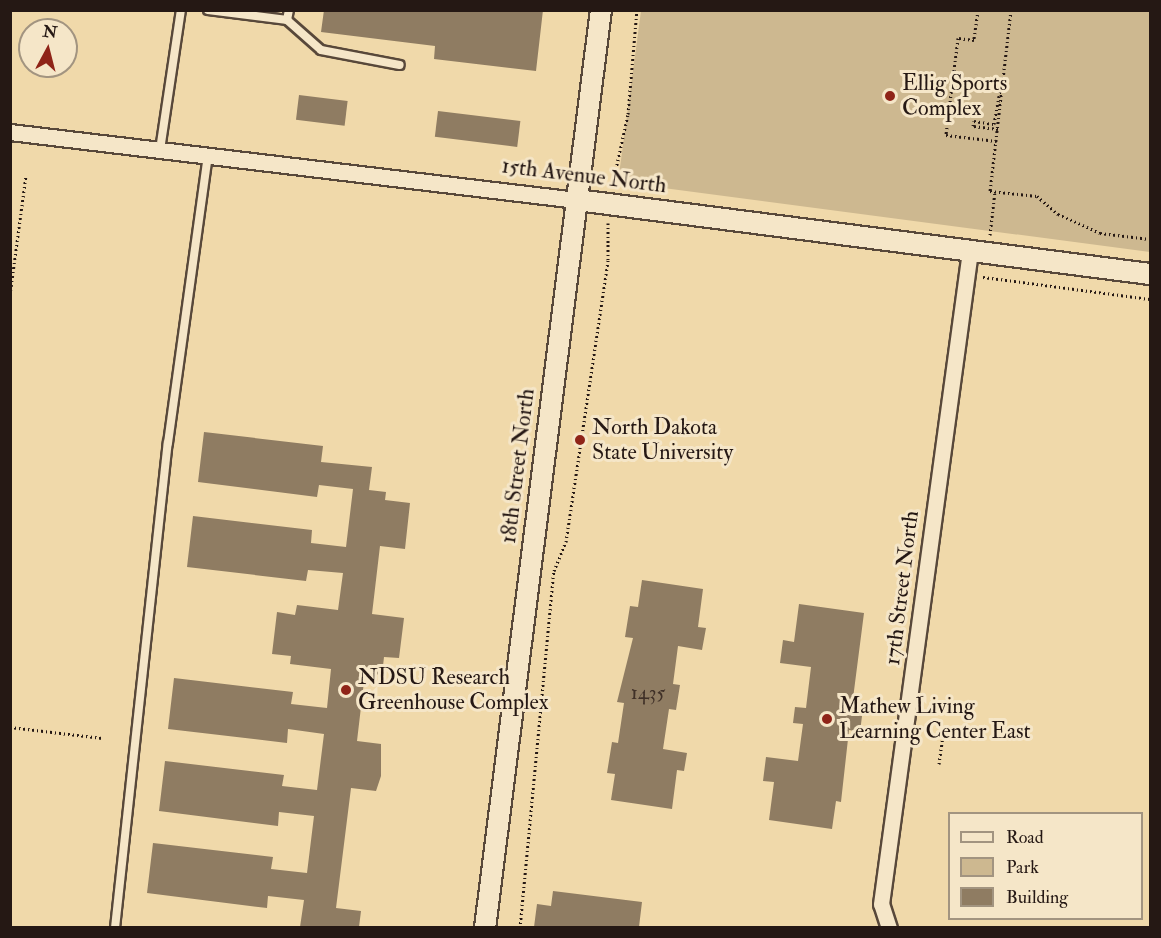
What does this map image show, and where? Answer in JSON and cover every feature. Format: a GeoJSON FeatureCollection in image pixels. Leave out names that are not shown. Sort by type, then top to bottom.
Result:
{"type":"FeatureCollection","features":[{"type":"Feature","properties":{"kind":"street","name":"18th Street North"},"geometry":{"type":"LineString","coordinates":[[485,927],[601,10]]}},
{"type":"Feature","properties":{"kind":"street","name":"15th Avenue North"},"geometry":{"type":"LineString","coordinates":[[10,132],[610,204],[1150,274]]}},
{"type":"Feature","properties":{"kind":"street","name":"17th Street North"},"geometry":{"type":"LineString","coordinates":[[889,927],[881,904],[970,251]]}},
{"type":"Feature","properties":{"kind":"lane"},"geometry":{"type":"LineString","coordinates":[[160,150],[181,10]]}},
{"type":"Feature","properties":{"kind":"lane"},"geometry":{"type":"LineString","coordinates":[[208,10],[287,20],[321,50],[400,65]]}},
{"type":"Feature","properties":{"kind":"lane"},"geometry":{"type":"LineString","coordinates":[[287,20],[289,10]]}},
{"type":"Feature","properties":{"kind":"lane"},"geometry":{"type":"LineString","coordinates":[[115,927],[168,443],[208,156]]}},
{"type":"Feature","properties":{"kind":"path"},"geometry":{"type":"LineString","coordinates":[[520,927],[554,571],[566,542],[608,260],[610,204],[628,114],[637,10]]}},
{"type":"Feature","properties":{"kind":"path"},"geometry":{"type":"LineString","coordinates":[[978,10],[974,40],[958,38],[946,135],[997,141]]}},
{"type":"Feature","properties":{"kind":"path"},"geometry":{"type":"LineString","coordinates":[[998,129],[974,126],[974,121],[994,124],[1011,10]]}},
{"type":"Feature","properties":{"kind":"path"},"geometry":{"type":"LineString","coordinates":[[1002,79],[990,191],[1037,196],[1058,214],[1100,233],[1150,239]]}},
{"type":"Feature","properties":{"kind":"path"},"geometry":{"type":"LineString","coordinates":[[10,295],[26,175]]}},
{"type":"Feature","properties":{"kind":"path"},"geometry":{"type":"LineString","coordinates":[[989,240],[995,191]]}},
{"type":"Feature","properties":{"kind":"path"},"geometry":{"type":"LineString","coordinates":[[966,275],[1150,299]]}},
{"type":"Feature","properties":{"kind":"path"},"geometry":{"type":"LineString","coordinates":[[10,727],[102,738]]}},
{"type":"Feature","properties":{"kind":"path"},"geometry":{"type":"LineString","coordinates":[[939,764],[944,727]]}},
{"type":"Feature","properties":{"kind":"green space","name":"Ellig Sports Complex"},"geometry":{"type":"Polygon","coordinates":[[[641,11],[1150,11],[1150,252],[618,182],[641,11]]]}},
{"type":"Feature","properties":{"kind":"building"},"geometry":{"type":"Polygon","coordinates":[[[324,10],[543,10],[536,71],[434,59],[435,46],[321,32],[324,10]]]}},
{"type":"Feature","properties":{"kind":"building"},"geometry":{"type":"Polygon","coordinates":[[[299,95],[348,101],[345,126],[296,120],[299,95]]]}},
{"type":"Feature","properties":{"kind":"building"},"geometry":{"type":"Polygon","coordinates":[[[438,111],[520,121],[517,147],[435,137],[438,111]]]}},
{"type":"Feature","properties":{"kind":"building"},"geometry":{"type":"Polygon","coordinates":[[[204,432],[323,446],[321,462],[372,467],[369,490],[386,492],[385,500],[410,503],[405,549],[380,546],[372,614],[404,618],[399,658],[384,657],[382,675],[365,673],[357,741],[381,744],[381,776],[376,791],[351,788],[336,908],[361,911],[359,927],[300,927],[304,900],[268,896],[267,908],[147,893],[153,843],[273,857],[271,869],[307,873],[314,816],[279,812],[278,826],[159,811],[165,761],[284,775],[282,786],[317,790],[324,734],[288,729],[287,743],[168,729],[174,678],[293,692],[291,704],[327,708],[331,669],[290,664],[291,656],[272,654],[277,612],[295,615],[297,605],[338,610],[343,573],[308,570],[306,581],[187,567],[193,516],[312,530],[311,543],[346,547],[353,489],[319,485],[317,497],[198,482],[204,432]]]}},
{"type":"Feature","properties":{"kind":"building"},"geometry":{"type":"Polygon","coordinates":[[[642,580],[703,589],[698,627],[706,628],[702,650],[678,646],[673,684],[680,685],[676,710],[669,709],[663,749],[687,753],[684,771],[677,770],[672,809],[611,800],[615,774],[607,773],[612,742],[618,743],[624,703],[617,702],[633,638],[625,637],[630,606],[638,607],[642,580]]]}},
{"type":"Feature","properties":{"kind":"building","name":"Mathew Living Learning Center East"},"geometry":{"type":"Polygon","coordinates":[[[799,604],[864,613],[851,714],[862,716],[860,732],[849,730],[841,802],[836,801],[832,829],[769,820],[774,782],[763,781],[766,757],[798,761],[803,724],[793,723],[795,707],[806,708],[811,667],[780,663],[783,640],[794,642],[799,604]]]}},
{"type":"Feature","properties":{"kind":"building"},"geometry":{"type":"Polygon","coordinates":[[[553,891],[642,902],[639,927],[534,927],[537,904],[551,906],[553,891]]]}},
{"type":"Feature","properties":{"kind":"place","name":"Ellig Sports Complex"},"geometry":{"type":"Point","coordinates":[890,96]}},
{"type":"Feature","properties":{"kind":"place","name":"North Dakota State University"},"geometry":{"type":"Point","coordinates":[580,440]}},
{"type":"Feature","properties":{"kind":"place","name":"NDSU Research Greenhouse Complex"},"geometry":{"type":"Point","coordinates":[346,690]}},
{"type":"Feature","properties":{"kind":"place","name":"Mathew Living Learning Center East"},"geometry":{"type":"Point","coordinates":[827,719]}}]}
